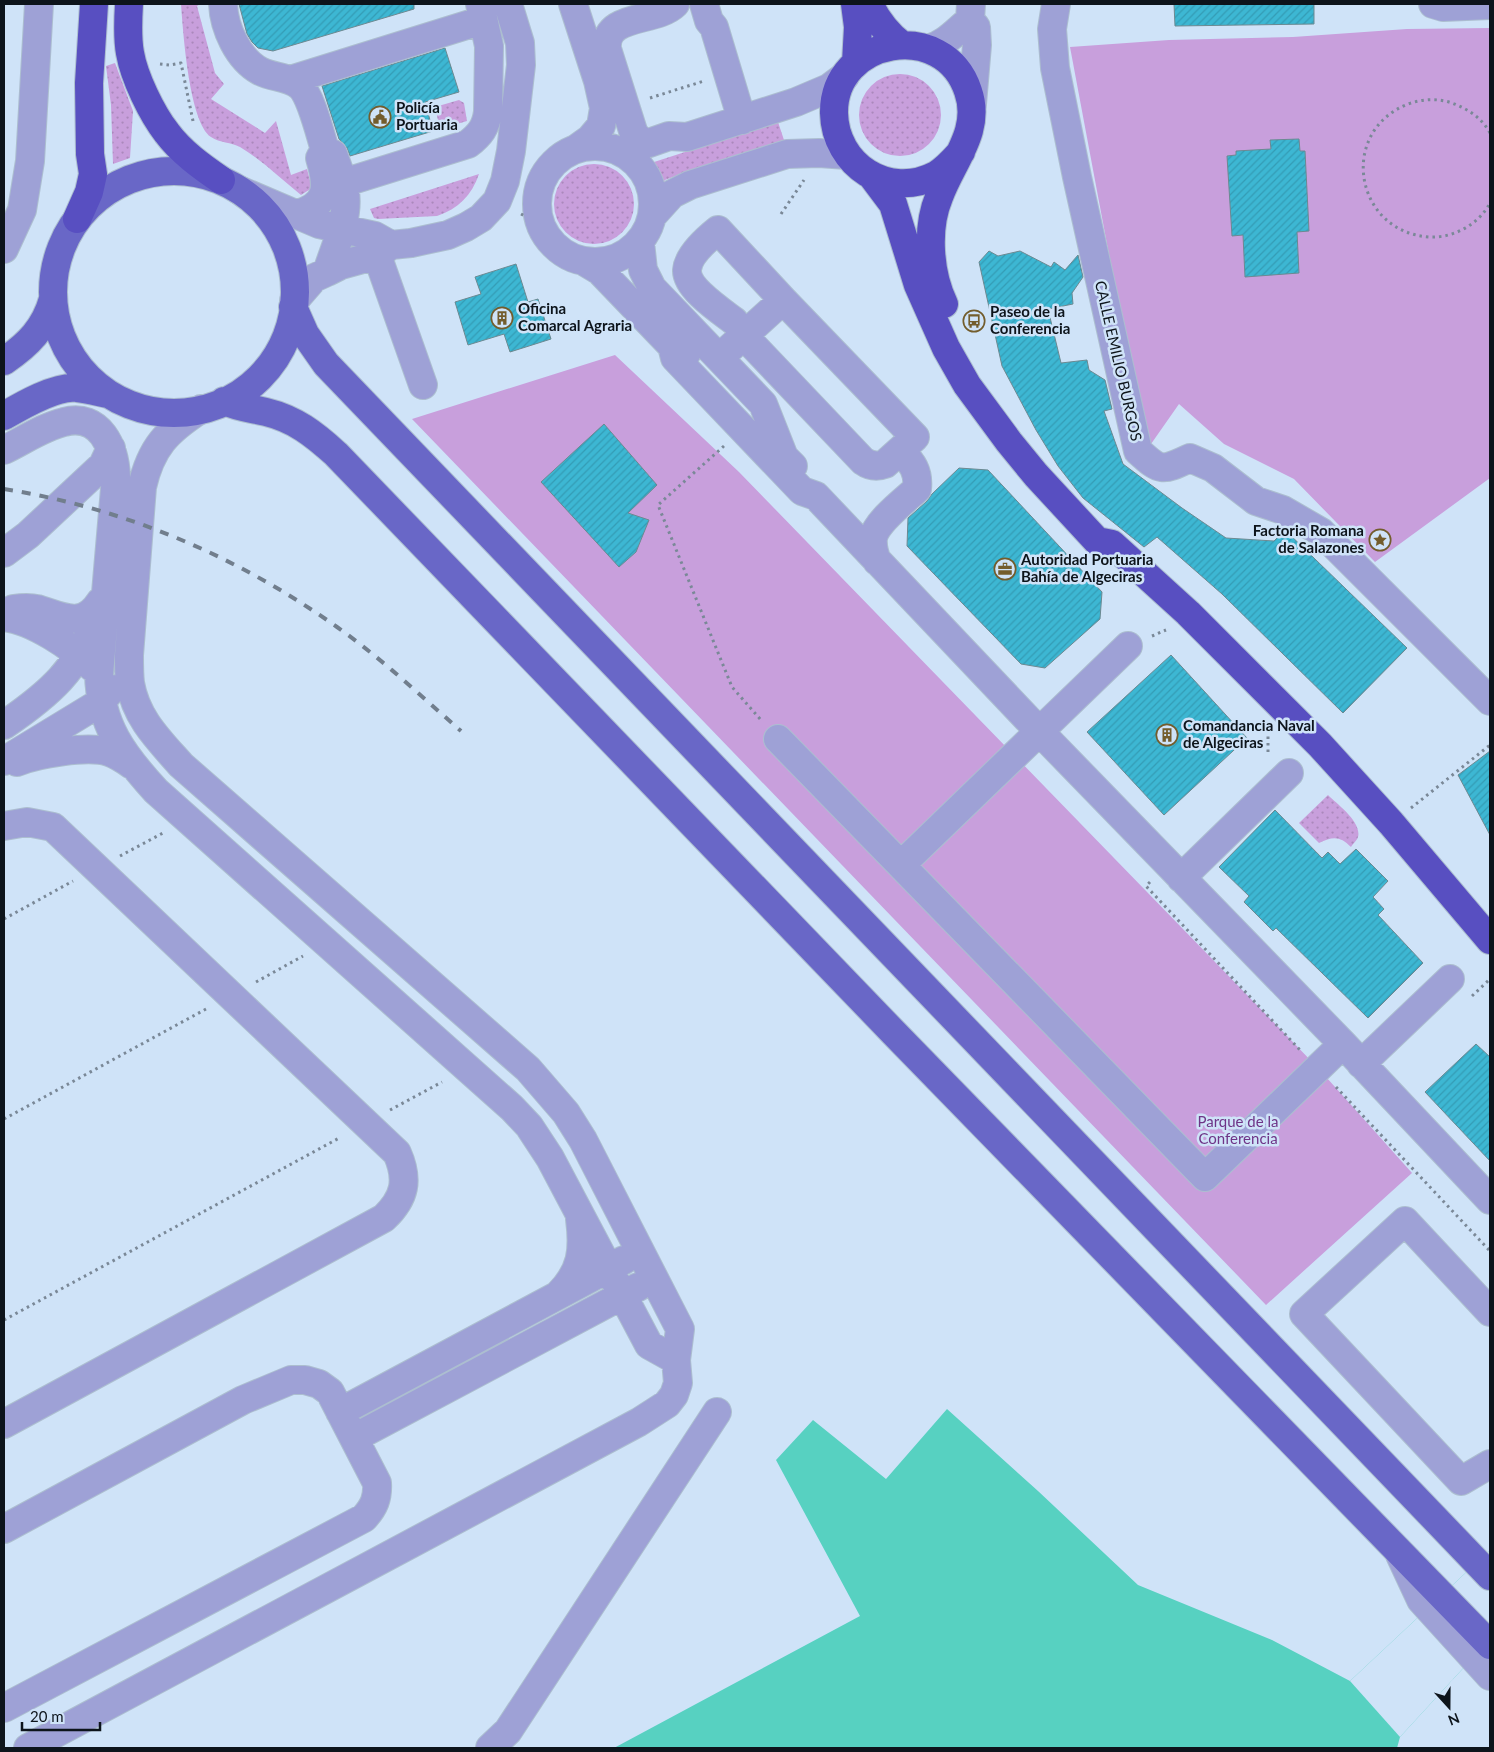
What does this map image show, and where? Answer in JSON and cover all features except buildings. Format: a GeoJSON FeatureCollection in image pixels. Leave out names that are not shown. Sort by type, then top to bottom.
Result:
{"type":"FeatureCollection","features":[{"type":"Feature","properties":{"kind":"highway"},"geometry":{"type":"LineString","coordinates":[[77,219],[89,192],[93,174],[90,154],[89,83],[94,4]]}},
{"type":"Feature","properties":{"kind":"highway"},"geometry":{"type":"LineString","coordinates":[[129,4],[128,33],[130,55],[145,96],[167,133],[200,165],[230,185]]}},
{"type":"Feature","properties":{"kind":"highway"},"geometry":{"type":"LineString","coordinates":[[851,70],[858,27],[855,4]]}},
{"type":"Feature","properties":{"kind":"highway"},"geometry":{"type":"LineString","coordinates":[[869,4],[891,37],[902,45]]}},
{"type":"Feature","properties":{"kind":"highway"},"geometry":{"type":"LineString","coordinates":[[961,152],[950,165],[936,175],[921,181],[888,182],[872,176],[858,167],[847,155],[838,140],[834,124],[834,107],[838,91],[851,70],[870,53],[902,45],[928,49],[941,56],[957,71],[968,90],[972,104],[972,121],[969,137],[938,198],[931,230],[932,263],[939,293],[966,346],[1001,402],[1046,466],[1108,529],[1112,544]]}},
{"type":"Feature","properties":{"kind":"highway"},"geometry":{"type":"LineString","coordinates":[[872,176],[893,204],[918,285],[946,348],[967,385],[1009,442],[1036,475],[1097,540],[1112,544],[1188,612],[1320,745],[1391,824],[1482,916],[1490,940]]}},
{"type":"Feature","properties":{"kind":"main road"},"geometry":{"type":"LineString","coordinates":[[171,171],[190,172],[230,185],[256,203],[270,219],[282,237],[290,257],[294,279],[294,304],[289,329],[280,350],[267,368],[251,384],[212,405],[177,412],[154,411],[131,405],[109,394],[91,380],[76,363],[64,344],[56,322],[53,278],[58,257],[66,237],[77,219],[92,203],[110,190],[129,180],[171,171]]}},
{"type":"Feature","properties":{"kind":"main road"},"geometry":{"type":"LineString","coordinates":[[4,361],[16,353],[38,331],[48,316],[53,299]]}},
{"type":"Feature","properties":{"kind":"main road"},"geometry":{"type":"LineString","coordinates":[[294,304],[305,334],[326,364],[1490,1576]]}},
{"type":"Feature","properties":{"kind":"main road"},"geometry":{"type":"LineString","coordinates":[[4,416],[30,402],[55,392],[75,387],[109,394]]}},
{"type":"Feature","properties":{"kind":"main road"},"geometry":{"type":"LineString","coordinates":[[212,405],[265,411],[288,418],[313,433],[336,454],[656,788],[1490,1645]]}},
{"type":"Feature","properties":{"kind":"street"},"geometry":{"type":"LineString","coordinates":[[4,249],[22,210],[30,161],[39,4]]}},
{"type":"Feature","properties":{"kind":"street"},"geometry":{"type":"LineString","coordinates":[[223,4],[224,16],[236,46],[246,61],[261,72],[290,80],[300,86],[307,96],[325,150],[333,154],[345,192],[345,210],[327,272]]}},
{"type":"Feature","properties":{"kind":"street"},"geometry":{"type":"LineString","coordinates":[[294,304],[314,278],[340,265],[384,250],[448,235],[481,218],[497,201],[505,181],[511,151],[521,65],[520,43],[508,4]]}},
{"type":"Feature","properties":{"kind":"street"},"geometry":{"type":"LineString","coordinates":[[573,4],[598,81],[604,108],[601,126],[590,139],[562,156],[551,166],[542,179],[537,209],[540,224],[552,243],[570,257],[585,262],[600,271],[672,346],[697,361],[704,362],[709,348],[739,328],[777,293]]}},
{"type":"Feature","properties":{"kind":"street"},"geometry":{"type":"LineString","coordinates":[[675,4],[664,11],[616,26],[608,36],[607,49],[625,106],[634,134],[642,142],[649,143],[669,136],[687,137],[742,120],[820,93],[851,70]]}},
{"type":"Feature","properties":{"kind":"street","name":"CALLE EMILIO BURGOS"},"geometry":{"type":"LineString","coordinates":[[1056,4],[1052,29],[1055,68],[1077,177],[1138,451],[1154,466],[1169,468],[1190,458],[1212,468],[1256,501],[1283,510],[1321,532],[1490,701]]}},
{"type":"Feature","properties":{"kind":"street"},"geometry":{"type":"LineString","coordinates":[[1433,4],[1442,7],[1490,5]]}},
{"type":"Feature","properties":{"kind":"street"},"geometry":{"type":"LineString","coordinates":[[290,80],[481,12],[489,46],[488,112],[482,131],[468,144],[343,183]]}},
{"type":"Feature","properties":{"kind":"street"},"geometry":{"type":"LineString","coordinates":[[712,12],[742,120]]}},
{"type":"Feature","properties":{"kind":"street"},"geometry":{"type":"LineString","coordinates":[[928,49],[946,41],[971,12]]}},
{"type":"Feature","properties":{"kind":"street"},"geometry":{"type":"LineString","coordinates":[[971,12],[976,27],[977,45],[972,104]]}},
{"type":"Feature","properties":{"kind":"street"},"geometry":{"type":"LineString","coordinates":[[576,149],[591,146],[606,147],[626,154],[646,156],[676,147],[687,137]]}},
{"type":"Feature","properties":{"kind":"street"},"geometry":{"type":"LineString","coordinates":[[298,214],[314,207],[325,192],[326,183],[320,158],[325,150]]}},
{"type":"Feature","properties":{"kind":"street"},"geometry":{"type":"LineString","coordinates":[[653,215],[672,194],[690,185],[786,154],[819,153],[847,155]]}},
{"type":"Feature","properties":{"kind":"street"},"geometry":{"type":"LineString","coordinates":[[585,262],[615,260],[629,252],[640,242],[648,230],[653,215],[654,200],[651,185],[644,171],[626,154]]}},
{"type":"Feature","properties":{"kind":"street"},"geometry":{"type":"LineString","coordinates":[[230,185],[319,224],[375,236],[384,250],[422,385]]}},
{"type":"Feature","properties":{"kind":"street"},"geometry":{"type":"LineString","coordinates":[[718,230],[777,293],[915,437],[890,461],[880,466],[863,461],[739,328],[692,284],[688,278],[688,264],[702,244],[718,230]]}},
{"type":"Feature","properties":{"kind":"street"},"geometry":{"type":"LineString","coordinates":[[640,242],[643,270],[652,288],[763,404],[784,457],[812,483],[816,496]]}},
{"type":"Feature","properties":{"kind":"street"},"geometry":{"type":"LineString","coordinates":[[672,346],[675,358],[802,490],[816,496],[1490,1200]]}},
{"type":"Feature","properties":{"kind":"street"},"geometry":{"type":"LineString","coordinates":[[28,1748],[639,1422],[667,1404],[674,1395],[678,1384],[676,1360],[680,1329],[583,1140],[566,1113],[528,1070],[181,765],[148,728],[137,706],[130,682],[129,655],[142,487],[154,452],[165,438],[179,423],[212,405]]}},
{"type":"Feature","properties":{"kind":"street"},"geometry":{"type":"LineString","coordinates":[[4,450],[52,425],[66,421],[72,420],[89,423],[98,428],[111,448],[116,464],[104,592],[106,686],[104,715],[132,765],[156,792],[512,1108],[529,1126],[550,1158],[649,1345]]}},
{"type":"Feature","properties":{"kind":"street"},"geometry":{"type":"LineString","coordinates":[[4,553],[28,535],[103,465],[111,448]]}},
{"type":"Feature","properties":{"kind":"street"},"geometry":{"type":"LineString","coordinates":[[877,561],[873,550],[873,538],[877,527],[917,489],[917,472],[913,464],[901,452]]}},
{"type":"Feature","properties":{"kind":"street"},"geometry":{"type":"LineString","coordinates":[[4,612],[21,608],[34,608],[61,618],[74,619],[92,613],[104,592]]}},
{"type":"Feature","properties":{"kind":"street"},"geometry":{"type":"LineString","coordinates":[[4,725],[52,689],[76,661],[90,635],[104,592]]}},
{"type":"Feature","properties":{"kind":"street"},"geometry":{"type":"LineString","coordinates":[[4,617],[29,625],[60,641],[79,654],[106,686]]}},
{"type":"Feature","properties":{"kind":"street"},"geometry":{"type":"LineString","coordinates":[[901,865],[1128,646]]}},
{"type":"Feature","properties":{"kind":"street"},"geometry":{"type":"LineString","coordinates":[[4,761],[106,686],[129,655]]}},
{"type":"Feature","properties":{"kind":"street"},"geometry":{"type":"LineString","coordinates":[[4,716],[52,689],[82,677],[106,686],[137,706]]}},
{"type":"Feature","properties":{"kind":"street"},"geometry":{"type":"LineString","coordinates":[[778,739],[1205,1177],[1342,1044]]}},
{"type":"Feature","properties":{"kind":"street"},"geometry":{"type":"LineString","coordinates":[[4,768],[20,761],[49,754],[85,750],[107,751],[132,765]]}},
{"type":"Feature","properties":{"kind":"street"},"geometry":{"type":"LineString","coordinates":[[1181,878],[1289,772]]}},
{"type":"Feature","properties":{"kind":"street"},"geometry":{"type":"LineString","coordinates":[[4,826],[27,822],[53,827],[397,1153],[403,1166],[404,1181],[401,1195],[394,1208],[384,1218],[4,1424]]}},
{"type":"Feature","properties":{"kind":"street"},"geometry":{"type":"LineString","coordinates":[[1361,1064],[1450,979]]}},
{"type":"Feature","properties":{"kind":"street"},"geometry":{"type":"LineString","coordinates":[[556,1297],[568,1285],[577,1270],[582,1253],[579,1213]]}},
{"type":"Feature","properties":{"kind":"street"},"geometry":{"type":"LineString","coordinates":[[1490,1312],[1405,1222],[1304,1314],[1461,1481],[1490,1464]]}},
{"type":"Feature","properties":{"kind":"street"},"geometry":{"type":"LineString","coordinates":[[340,1412],[640,1251]]}},
{"type":"Feature","properties":{"kind":"street"},"geometry":{"type":"LineString","coordinates":[[354,1438],[654,1278]]}},
{"type":"Feature","properties":{"kind":"street"},"geometry":{"type":"LineString","coordinates":[[569,1324],[600,1322],[618,1324],[635,1332],[649,1345],[676,1360]]}},
{"type":"Feature","properties":{"kind":"street"},"geometry":{"type":"LineString","coordinates":[[4,1529],[243,1400],[291,1380],[305,1380],[319,1384],[330,1392],[377,1483],[376,1503],[364,1518],[4,1708]]}},
{"type":"Feature","properties":{"kind":"street"},"geometry":{"type":"LineString","coordinates":[[490,1748],[508,1731],[717,1412]]}},
{"type":"Feature","properties":{"kind":"street"},"geometry":{"type":"LineString","coordinates":[[1400,1554],[1421,1600],[1490,1676]]}},
{"type":"Feature","properties":{"kind":"path"},"geometry":{"type":"LineString","coordinates":[[625,106],[728,73]]}},
{"type":"Feature","properties":{"kind":"path"},"geometry":{"type":"LineString","coordinates":[[1490,133],[1476,116],[1463,107],[1447,101],[1430,99],[1414,102],[1398,108],[1380,124],[1366,145],[1363,178],[1367,194],[1375,209],[1386,221],[1400,230],[1416,236],[1449,235],[1478,219],[1490,206]]}},
{"type":"Feature","properties":{"kind":"path"},"geometry":{"type":"LineString","coordinates":[[781,214],[807,174]]}},
{"type":"Feature","properties":{"kind":"path"},"geometry":{"type":"LineString","coordinates":[[744,429],[658,505],[732,687],[778,739]]}},
{"type":"Feature","properties":{"kind":"path"},"geometry":{"type":"LineString","coordinates":[[1128,646],[1174,626],[1188,612]]}},
{"type":"Feature","properties":{"kind":"path"},"geometry":{"type":"LineString","coordinates":[[1391,824],[1490,745]]}},
{"type":"Feature","properties":{"kind":"path"},"geometry":{"type":"LineString","coordinates":[[4,1119],[306,955]]}},
{"type":"Feature","properties":{"kind":"path"},"geometry":{"type":"LineString","coordinates":[[4,1320],[445,1081]]}},
{"type":"Feature","properties":{"kind":"green space"},"geometry":{"type":"Polygon","coordinates":[[[181,4],[200,4],[197,6],[215,73],[224,84],[211,99],[265,133],[276,121],[291,175],[307,169],[312,188],[301,195],[248,152],[237,145],[214,139],[203,128],[197,114],[188,75],[181,4]]]}},
{"type":"Feature","properties":{"kind":"green space"},"geometry":{"type":"Polygon","coordinates":[[[1490,28],[1490,478],[1375,562],[1294,479],[1224,444],[1179,404],[1151,444],[1131,372],[1070,47],[1169,40],[1293,37],[1407,29],[1490,28]]]}},
{"type":"Feature","properties":{"kind":"green space"},"geometry":{"type":"Polygon","coordinates":[[[115,63],[133,111],[130,158],[113,164],[111,105],[106,66],[115,63]]]}},
{"type":"Feature","properties":{"kind":"green space"},"geometry":{"type":"Polygon","coordinates":[[[892,74],[908,74],[923,81],[934,92],[941,107],[938,131],[929,144],[908,156],[892,156],[877,149],[866,138],[859,123],[859,107],[866,92],[877,81],[892,74]]]}},
{"type":"Feature","properties":{"kind":"green space"},"geometry":{"type":"Polygon","coordinates":[[[459,100],[464,103],[467,121],[440,129],[435,107],[459,100]]]}},
{"type":"Feature","properties":{"kind":"green space"},"geometry":{"type":"Polygon","coordinates":[[[778,122],[784,140],[673,177],[665,180],[662,184],[660,175],[651,163],[778,122]]]}},
{"type":"Feature","properties":{"kind":"green space"},"geometry":{"type":"Polygon","coordinates":[[[594,164],[609,167],[622,176],[631,189],[634,204],[631,219],[622,232],[609,241],[594,244],[579,241],[566,232],[557,219],[554,204],[557,189],[566,176],[579,167],[594,164]]]}},
{"type":"Feature","properties":{"kind":"green space"},"geometry":{"type":"Polygon","coordinates":[[[479,174],[468,195],[458,205],[437,216],[378,219],[374,218],[370,209],[479,174]]]}},
{"type":"Feature","properties":{"kind":"green space","name":"Parque de la Conferencia"},"geometry":{"type":"Polygon","coordinates":[[[615,355],[739,472],[1318,1068],[1412,1173],[1266,1305],[412,419],[615,355]]]}},
{"type":"Feature","properties":{"kind":"green space"},"geometry":{"type":"Polygon","coordinates":[[[1328,795],[1353,819],[1356,825],[1358,837],[1351,847],[1336,838],[1319,843],[1299,823],[1328,795]]]}},
{"type":"Feature","properties":{"kind":"shaded area"},"geometry":{"type":"Polygon","coordinates":[[[947,1409],[1138,1585],[1272,1640],[1350,1681],[1490,1550],[1490,1639],[1400,1737],[1397,1748],[614,1748],[860,1616],[776,1460],[813,1420],[886,1479],[947,1409]]]}},
{"type":"Feature","properties":{"kind":"pier"},"geometry":{"type":"Polygon","coordinates":[[[1490,1550],[1490,1639],[1400,1737],[1350,1681],[1490,1550]]]}},
{"type":"Feature","properties":{"kind":"railway"},"geometry":{"type":"LineString","coordinates":[[4,489],[49,497],[136,522],[178,538],[260,578],[299,601],[369,651],[461,731]]}},
{"type":"Feature","properties":{"kind":"place","name":"Policía Portuaria"},"geometry":{"type":"Point","coordinates":[380,117]}},
{"type":"Feature","properties":{"kind":"place","name":"Oficina Comarcal Agraria"},"geometry":{"type":"Point","coordinates":[502,318]}},
{"type":"Feature","properties":{"kind":"place","name":"Paseo de la Conferencia"},"geometry":{"type":"Point","coordinates":[974,321]}},
{"type":"Feature","properties":{"kind":"place","name":"Factoria Romana de Salazones"},"geometry":{"type":"Point","coordinates":[1380,540]}},
{"type":"Feature","properties":{"kind":"place","name":"Autoridad Portuaria Bahía de Algeciras"},"geometry":{"type":"Point","coordinates":[1005,569]}},
{"type":"Feature","properties":{"kind":"place","name":"Comandancia Naval de Algeciras"},"geometry":{"type":"Point","coordinates":[1167,735]}}]}
